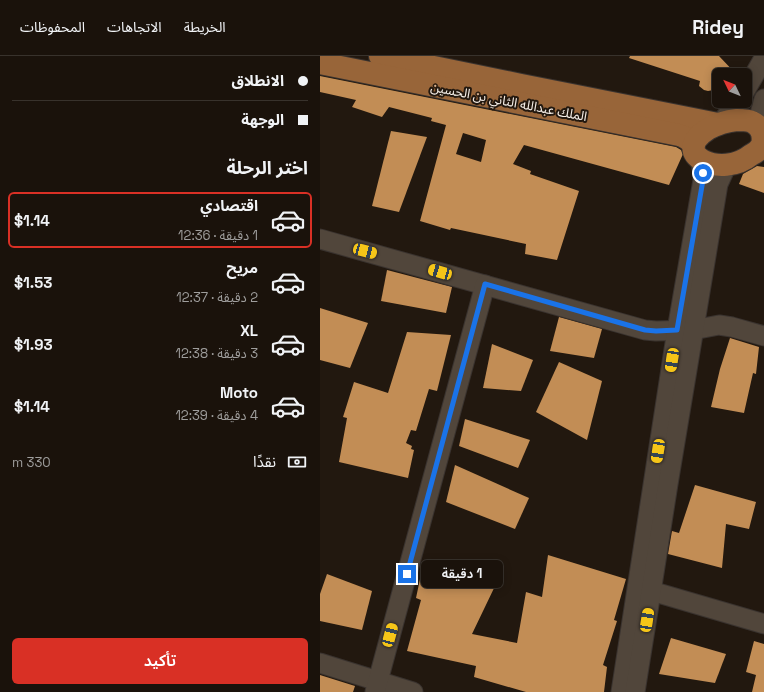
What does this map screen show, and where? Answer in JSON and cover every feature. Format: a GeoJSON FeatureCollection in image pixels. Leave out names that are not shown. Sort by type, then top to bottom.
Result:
{"type":"FeatureCollection","features":[{"type":"Feature","properties":{"kind":"main road","name":"الملك عبدالله الثاني بن الحسين"},"geometry":{"type":"LineString","coordinates":[[380,56],[719,124]]}},
{"type":"Feature","properties":{"kind":"main road","name":"الملك عبدالله الثاني بن الحسين"},"geometry":{"type":"LineString","coordinates":[[320,63],[679,135],[690,140],[697,152]]}},
{"type":"Feature","properties":{"kind":"main road"},"geometry":{"type":"LineString","coordinates":[[746,120],[753,122],[762,135],[761,146],[757,157],[728,165],[712,164],[697,152],[696,140],[699,136],[719,124],[729,121],[746,120]]}},
{"type":"Feature","properties":{"kind":"street"},"geometry":{"type":"LineString","coordinates":[[752,79],[764,58]]}},
{"type":"Feature","properties":{"kind":"street"},"geometry":{"type":"LineString","coordinates":[[762,135],[760,114],[764,99]]}},
{"type":"Feature","properties":{"kind":"street"},"geometry":{"type":"LineString","coordinates":[[719,124],[732,108]]}},
{"type":"Feature","properties":{"kind":"street"},"geometry":{"type":"LineString","coordinates":[[621,692],[668,484],[703,180],[703,173],[697,152]]}},
{"type":"Feature","properties":{"kind":"street"},"geometry":{"type":"LineString","coordinates":[[685,330],[718,184],[728,165]]}},
{"type":"Feature","properties":{"kind":"street"},"geometry":{"type":"LineString","coordinates":[[320,239],[645,330],[685,330],[720,325],[764,336]]}},
{"type":"Feature","properties":{"kind":"street"},"geometry":{"type":"LineString","coordinates":[[377,686],[485,284]]}},
{"type":"Feature","properties":{"kind":"street"},"geometry":{"type":"LineString","coordinates":[[644,589],[764,624]]}},
{"type":"Feature","properties":{"kind":"street"},"geometry":{"type":"LineString","coordinates":[[635,692],[644,589]]}},
{"type":"Feature","properties":{"kind":"street"},"geometry":{"type":"LineString","coordinates":[[320,663],[377,686],[412,692]]}},
{"type":"Feature","properties":{"kind":"building"},"geometry":{"type":"Polygon","coordinates":[[[630,56],[719,56],[730,68],[712,68],[712,90],[708,91],[699,86],[700,81],[629,58],[630,56]]]}},
{"type":"Feature","properties":{"kind":"building"},"geometry":{"type":"Polygon","coordinates":[[[320,76],[676,147],[681,150],[683,154],[669,185],[524,145],[513,164],[531,171],[530,174],[579,191],[557,260],[525,254],[526,244],[451,228],[450,230],[420,221],[446,125],[431,121],[432,118],[389,107],[382,117],[352,107],[356,100],[320,92],[320,76]],[[463,133],[456,154],[481,162],[486,140],[463,133]]]}},
{"type":"Feature","properties":{"kind":"building"},"geometry":{"type":"Polygon","coordinates":[[[391,131],[427,137],[399,212],[372,206],[391,131]]]}},
{"type":"Feature","properties":{"kind":"building"},"geometry":{"type":"Polygon","coordinates":[[[757,166],[764,167],[764,193],[739,184],[743,174],[757,166]]]}},
{"type":"Feature","properties":{"kind":"building"},"geometry":{"type":"Polygon","coordinates":[[[387,270],[452,287],[446,313],[381,301],[387,270]]]}},
{"type":"Feature","properties":{"kind":"building"},"geometry":{"type":"Polygon","coordinates":[[[320,308],[368,323],[350,368],[320,360],[320,308]]]}},
{"type":"Feature","properties":{"kind":"building"},"geometry":{"type":"Polygon","coordinates":[[[559,317],[602,329],[594,358],[550,351],[559,317]]]}},
{"type":"Feature","properties":{"kind":"building"},"geometry":{"type":"Polygon","coordinates":[[[407,332],[451,335],[437,391],[429,389],[416,431],[411,430],[406,443],[412,446],[411,449],[414,450],[408,478],[339,462],[347,418],[343,417],[354,382],[388,393],[407,332]]]}},
{"type":"Feature","properties":{"kind":"building"},"geometry":{"type":"Polygon","coordinates":[[[730,338],[759,347],[756,374],[753,373],[744,413],[711,407],[720,369],[730,338]]]}},
{"type":"Feature","properties":{"kind":"building"},"geometry":{"type":"Polygon","coordinates":[[[492,344],[533,360],[521,391],[483,388],[492,344]]]}},
{"type":"Feature","properties":{"kind":"building"},"geometry":{"type":"Polygon","coordinates":[[[559,362],[602,381],[587,440],[536,412],[559,362]]]}},
{"type":"Feature","properties":{"kind":"building"},"geometry":{"type":"Polygon","coordinates":[[[465,419],[530,440],[518,468],[459,446],[465,419]]]}},
{"type":"Feature","properties":{"kind":"building"},"geometry":{"type":"Polygon","coordinates":[[[455,465],[529,498],[515,529],[446,502],[455,465]]]}},
{"type":"Feature","properties":{"kind":"building"},"geometry":{"type":"Polygon","coordinates":[[[695,485],[756,502],[749,529],[726,524],[722,568],[668,554],[672,531],[679,533],[695,485]]]}},
{"type":"Feature","properties":{"kind":"building"},"geometry":{"type":"Polygon","coordinates":[[[548,555],[626,579],[614,620],[617,621],[603,665],[607,667],[604,692],[526,692],[474,677],[476,666],[407,651],[421,600],[416,598],[424,560],[496,584],[472,634],[517,643],[526,592],[542,597],[548,555]]]}},
{"type":"Feature","properties":{"kind":"building"},"geometry":{"type":"Polygon","coordinates":[[[327,574],[372,591],[362,630],[320,621],[320,594],[327,574]]]}},
{"type":"Feature","properties":{"kind":"building"},"geometry":{"type":"Polygon","coordinates":[[[671,638],[726,654],[715,683],[659,674],[671,638]]]}},
{"type":"Feature","properties":{"kind":"building"},"geometry":{"type":"Polygon","coordinates":[[[754,641],[764,644],[764,692],[752,692],[756,675],[746,672],[754,641]]]}},
{"type":"Feature","properties":{"kind":"building"},"geometry":{"type":"Polygon","coordinates":[[[320,675],[355,686],[353,692],[320,692],[320,675]]]}},
{"type":"Feature","properties":{"kind":"route"},"geometry":{"type":"LineString","coordinates":[[407,574],[485,284],[645,330],[677,330],[703,173]]}}]}
